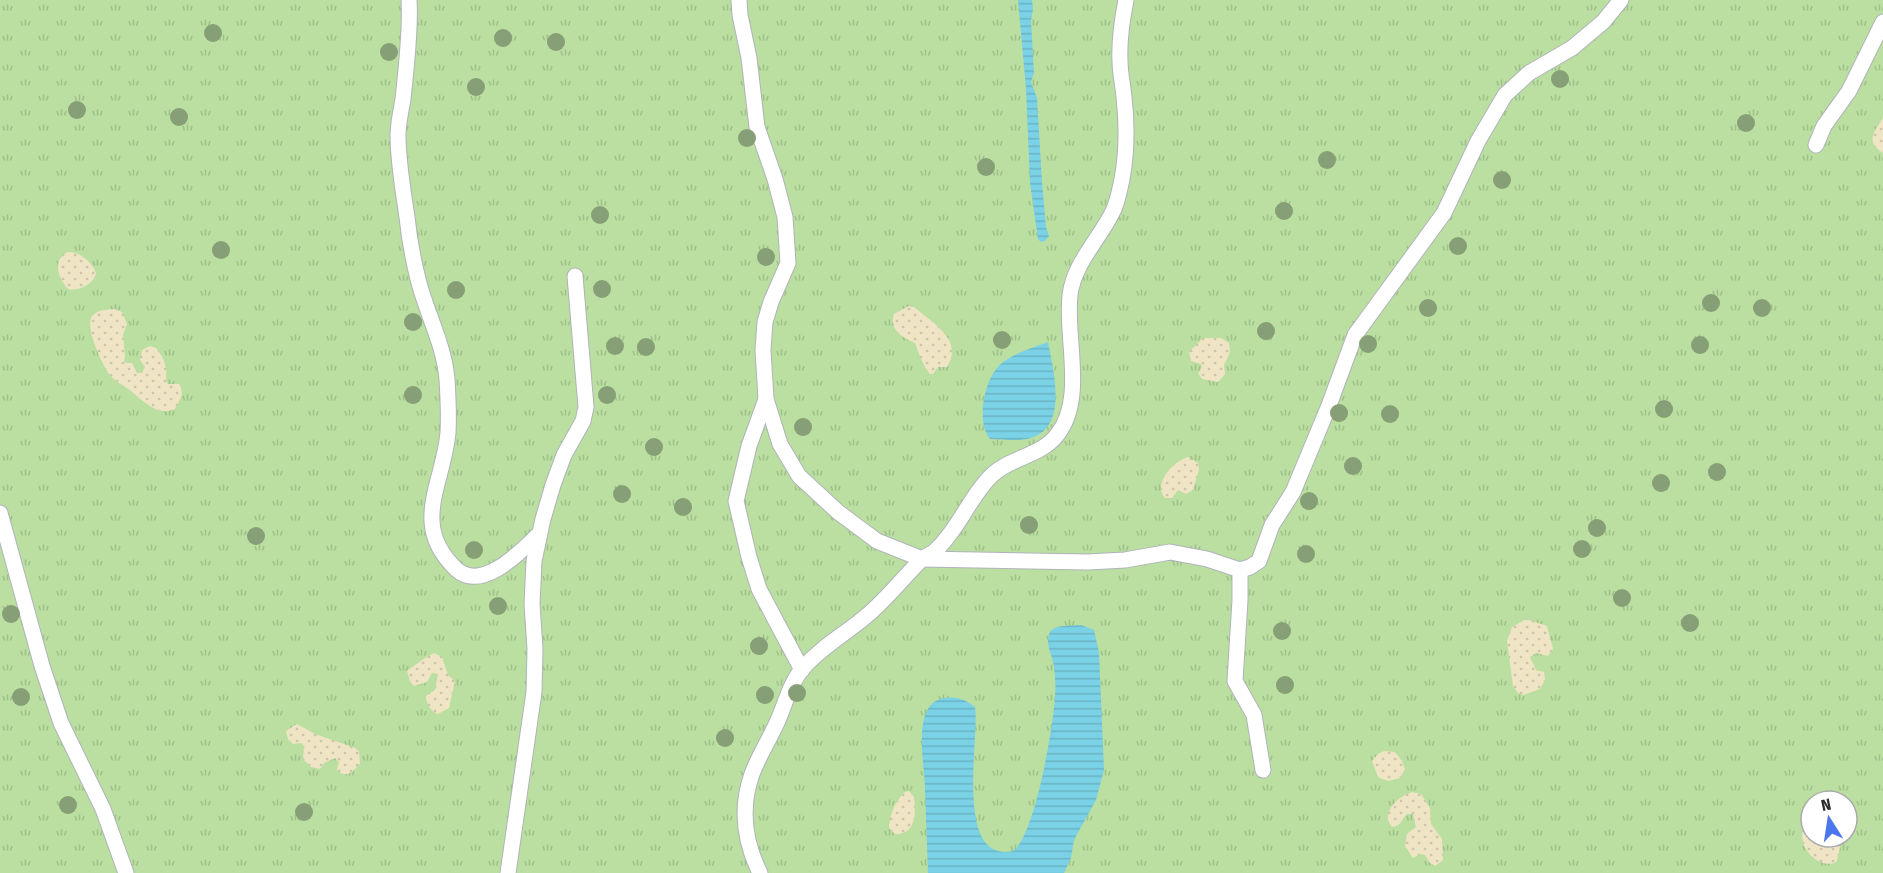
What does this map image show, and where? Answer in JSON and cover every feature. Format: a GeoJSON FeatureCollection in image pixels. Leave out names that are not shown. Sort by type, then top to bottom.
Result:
{"type":"FeatureCollection","features":[{"type":"Feature","properties":{"kind":"lane"},"geometry":{"type":"LineString","coordinates":[[409,0],[404,91],[398,135],[407,217],[418,279],[447,377],[448,433],[432,507],[434,537],[447,560],[461,573],[475,577],[500,567],[517,555],[539,534]]}},
{"type":"Feature","properties":{"kind":"lane"},"geometry":{"type":"LineString","coordinates":[[739,0],[757,127],[775,179],[785,226],[788,262],[765,322],[763,350],[766,399],[780,444],[799,476],[838,512],[877,541],[922,559],[1088,562],[1125,560],[1170,552],[1207,559],[1240,570],[1259,561],[1272,525],[1293,492],[1355,335],[1444,213],[1478,141],[1505,95],[1528,73],[1572,48],[1603,22],[1621,0]]}},
{"type":"Feature","properties":{"kind":"lane"},"geometry":{"type":"LineString","coordinates":[[759,873],[748,844],[744,821],[746,796],[752,773],[778,720],[793,682],[827,645],[871,613],[922,559],[936,550],[957,524],[979,488],[993,473],[1004,465],[1052,442],[1066,424],[1072,393],[1068,317],[1071,292],[1075,276],[1114,208],[1122,180],[1126,122],[1120,62],[1121,24],[1126,0]]}},
{"type":"Feature","properties":{"kind":"lane"},"geometry":{"type":"LineString","coordinates":[[1815,145],[1824,126],[1850,91],[1883,22]]}},
{"type":"Feature","properties":{"kind":"lane"},"geometry":{"type":"LineString","coordinates":[[508,873],[534,692],[535,649],[532,604],[534,561],[539,534],[564,455],[583,421],[586,407],[575,276]]}},
{"type":"Feature","properties":{"kind":"lane"},"geometry":{"type":"LineString","coordinates":[[766,399],[749,446],[736,501],[759,590],[802,670]]}},
{"type":"Feature","properties":{"kind":"lane"},"geometry":{"type":"LineString","coordinates":[[0,513],[42,666],[61,723],[103,809],[126,873]]}},
{"type":"Feature","properties":{"kind":"lane"},"geometry":{"type":"LineString","coordinates":[[1240,570],[1235,681],[1254,715],[1263,770]]}},
{"type":"Feature","properties":{"kind":"green space"},"geometry":{"type":"Polygon","coordinates":[[[0,0],[1883,0],[1883,873],[0,873],[0,0]]]}},
{"type":"Feature","properties":{"kind":"sand"},"geometry":{"type":"Polygon","coordinates":[[[1883,118],[1883,153],[1874,144],[1873,136],[1883,118]]]}},
{"type":"Feature","properties":{"kind":"sand"},"geometry":{"type":"Polygon","coordinates":[[[67,252],[80,255],[94,269],[95,277],[85,286],[68,289],[59,275],[59,260],[67,252]]]}},
{"type":"Feature","properties":{"kind":"sand"},"geometry":{"type":"Polygon","coordinates":[[[909,306],[914,307],[937,325],[944,332],[952,348],[947,367],[938,367],[933,374],[930,374],[925,367],[915,343],[898,333],[893,325],[894,314],[909,306]]]}},
{"type":"Feature","properties":{"kind":"sand"},"geometry":{"type":"Polygon","coordinates":[[[115,309],[122,312],[127,324],[123,335],[124,361],[132,363],[137,373],[142,373],[145,367],[140,360],[142,350],[150,346],[156,348],[165,363],[166,381],[168,384],[179,384],[182,390],[175,409],[163,411],[151,407],[114,379],[106,369],[92,335],[91,320],[98,312],[115,309]]]}},
{"type":"Feature","properties":{"kind":"sand"},"geometry":{"type":"Polygon","coordinates":[[[1203,338],[1221,338],[1229,343],[1230,352],[1224,365],[1225,374],[1218,382],[1202,379],[1198,373],[1202,368],[1201,364],[1191,361],[1189,352],[1203,338]]]}},
{"type":"Feature","properties":{"kind":"sand"},"geometry":{"type":"Polygon","coordinates":[[[1188,457],[1198,463],[1199,469],[1193,490],[1186,494],[1178,490],[1172,498],[1165,498],[1161,486],[1166,473],[1182,459],[1188,457]]]}},
{"type":"Feature","properties":{"kind":"sand"},"geometry":{"type":"Polygon","coordinates":[[[1524,620],[1547,626],[1553,649],[1548,656],[1536,653],[1530,657],[1536,670],[1544,672],[1545,680],[1540,689],[1523,695],[1518,693],[1513,686],[1507,641],[1512,627],[1524,620]]]}},
{"type":"Feature","properties":{"kind":"sand"},"geometry":{"type":"Polygon","coordinates":[[[434,653],[442,657],[448,675],[455,681],[449,708],[438,714],[429,707],[426,696],[435,690],[438,674],[432,673],[427,682],[414,686],[407,671],[434,653]]]}},
{"type":"Feature","properties":{"kind":"sand"},"geometry":{"type":"Polygon","coordinates":[[[297,724],[315,734],[355,748],[359,751],[360,763],[347,774],[337,770],[339,762],[335,758],[324,763],[320,769],[311,767],[303,759],[304,746],[301,743],[293,744],[288,739],[286,731],[297,724]]]}},
{"type":"Feature","properties":{"kind":"sand"},"geometry":{"type":"Polygon","coordinates":[[[1384,751],[1395,752],[1402,761],[1405,769],[1400,778],[1388,781],[1378,777],[1372,761],[1384,751]]]}},
{"type":"Feature","properties":{"kind":"sand"},"geometry":{"type":"Polygon","coordinates":[[[909,791],[914,797],[913,822],[907,831],[895,834],[889,828],[892,813],[898,799],[909,791]]]}},
{"type":"Feature","properties":{"kind":"sand"},"geometry":{"type":"Polygon","coordinates":[[[1412,792],[1421,794],[1430,808],[1431,824],[1442,839],[1443,860],[1435,866],[1425,855],[1420,854],[1413,858],[1405,846],[1407,834],[1416,827],[1413,814],[1407,814],[1400,824],[1392,827],[1389,822],[1388,816],[1392,806],[1401,797],[1412,792]]]}},
{"type":"Feature","properties":{"kind":"sand"},"geometry":{"type":"Polygon","coordinates":[[[1806,849],[1840,849],[1837,861],[1831,864],[1816,860],[1806,849]]]}},
{"type":"Feature","properties":{"kind":"water"},"geometry":{"type":"Polygon","coordinates":[[[1018,0],[1032,0],[1033,9],[1031,21],[1034,73],[1031,82],[1037,98],[1042,182],[1046,227],[1049,236],[1041,242],[1038,239],[1030,183],[1026,89],[1018,0]]]}},
{"type":"Feature","properties":{"kind":"water"},"geometry":{"type":"Polygon","coordinates":[[[1048,342],[1056,396],[1050,422],[1043,432],[1031,438],[990,439],[983,423],[983,403],[992,375],[1007,360],[1048,342]]]}},
{"type":"Feature","properties":{"kind":"water"},"geometry":{"type":"Polygon","coordinates":[[[1081,625],[1094,630],[1099,652],[1104,770],[1096,800],[1074,840],[1071,858],[1064,873],[928,873],[922,751],[923,722],[927,711],[934,702],[945,698],[961,699],[975,707],[973,795],[976,819],[982,838],[994,850],[1013,851],[1021,841],[1036,803],[1051,730],[1055,685],[1048,636],[1052,629],[1081,625]]]}}]}
